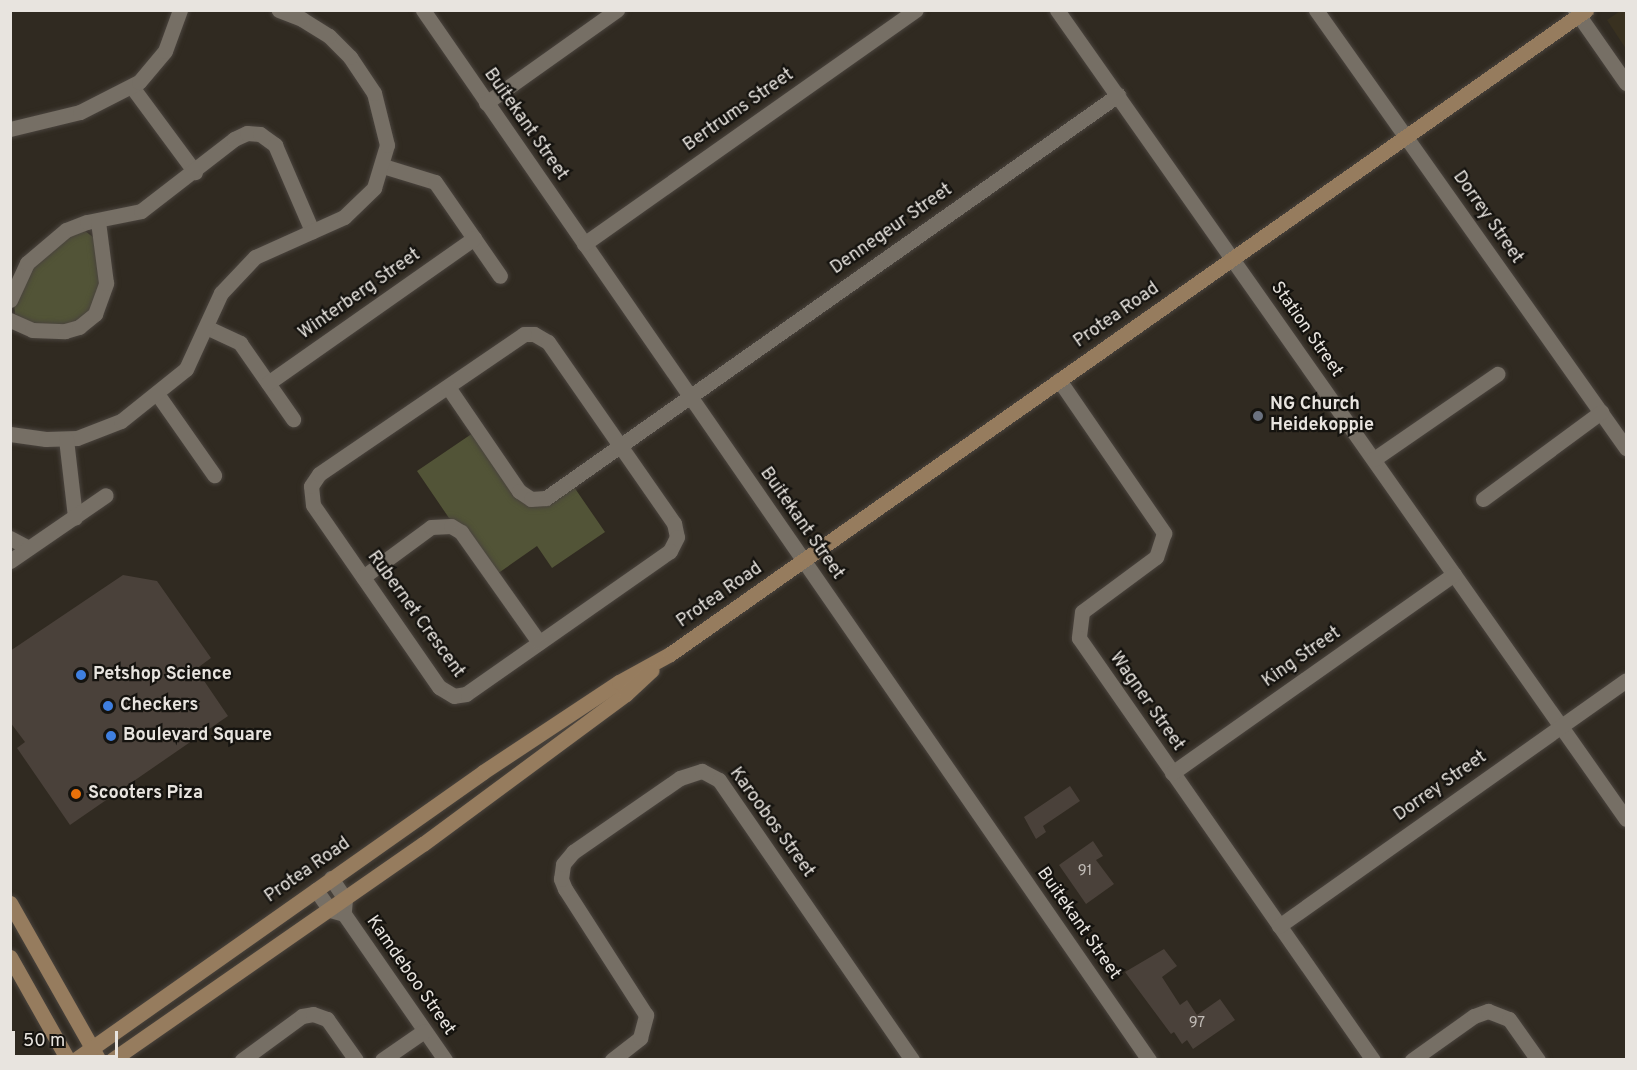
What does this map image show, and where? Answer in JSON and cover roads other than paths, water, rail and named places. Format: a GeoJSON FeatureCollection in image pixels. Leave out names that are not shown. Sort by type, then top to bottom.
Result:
{"type":"FeatureCollection","features":[{"type":"Feature","properties":{"kind":"street"},"geometry":{"type":"LineString","coordinates":[[10,129],[80,112],[132,87],[165,51],[180,10]]}},
{"type":"Feature","properties":{"kind":"street"},"geometry":{"type":"LineString","coordinates":[[10,434],[66,439],[110,427],[158,395],[186,369],[226,286],[255,257],[344,217],[363,202],[383,166],[387,135],[369,84],[350,57],[329,36],[302,19],[279,10]]}},
{"type":"Feature","properties":{"kind":"street","name":"Buitekant Street"},"geometry":{"type":"LineString","coordinates":[[423,10],[802,561],[1149,1059]]}},
{"type":"Feature","properties":{"kind":"street"},"geometry":{"type":"LineString","coordinates":[[486,103],[617,10]]}},
{"type":"Feature","properties":{"kind":"street","name":"Bertrums Street"},"geometry":{"type":"LineString","coordinates":[[584,244],[916,10]]}},
{"type":"Feature","properties":{"kind":"street","name":"Station Street"},"geometry":{"type":"LineString","coordinates":[[1057,10],[1626,819]]}},
{"type":"Feature","properties":{"kind":"street","name":"Dorrey Street"},"geometry":{"type":"LineString","coordinates":[[1316,10],[1626,448]]}},
{"type":"Feature","properties":{"kind":"street"},"geometry":{"type":"LineString","coordinates":[[1580,12],[1626,83]]}},
{"type":"Feature","properties":{"kind":"street","name":"Protea Road"},"geometry":{"type":"LineString","coordinates":[[75,1059],[95,1053],[331,878],[619,682],[670,654],[1406,138],[1580,12]]}},
{"type":"Feature","properties":{"kind":"street"},"geometry":{"type":"LineString","coordinates":[[132,87],[195,172]]}},
{"type":"Feature","properties":{"kind":"street","name":"Dennegeur Street"},"geometry":{"type":"LineString","coordinates":[[448,387],[519,491],[531,499],[551,495],[1118,95]]}},
{"type":"Feature","properties":{"kind":"street"},"geometry":{"type":"LineString","coordinates":[[10,300],[27,263],[72,227],[141,211],[238,137],[254,133],[266,137],[278,150],[312,231]]}},
{"type":"Feature","properties":{"kind":"street"},"geometry":{"type":"LineString","coordinates":[[383,166],[435,182],[500,276]]}},
{"type":"Feature","properties":{"kind":"street"},"geometry":{"type":"LineString","coordinates":[[10,320],[32,330],[65,331],[79,327],[95,314],[106,283],[98,221]]}},
{"type":"Feature","properties":{"kind":"street","name":"Winterberg Street"},"geometry":{"type":"LineString","coordinates":[[268,383],[474,238]]}},
{"type":"Feature","properties":{"kind":"street"},"geometry":{"type":"LineString","coordinates":[[206,327],[240,343],[293,419]]}},
{"type":"Feature","properties":{"kind":"street","name":"Rubernet Crescent"},"geometry":{"type":"LineString","coordinates":[[534,334],[548,342],[674,523],[676,544],[466,694],[448,694],[439,687],[313,505],[312,482],[448,387],[516,338],[534,334]]}},
{"type":"Feature","properties":{"kind":"street"},"geometry":{"type":"LineString","coordinates":[[1374,459],[1497,374]]}},
{"type":"Feature","properties":{"kind":"street","name":"Wagner Street"},"geometry":{"type":"LineString","coordinates":[[1059,380],[1164,533],[1156,557],[1088,606],[1077,630],[1083,647],[1373,1059]]}},
{"type":"Feature","properties":{"kind":"street"},"geometry":{"type":"LineString","coordinates":[[158,395],[214,475]]}},
{"type":"Feature","properties":{"kind":"street"},"geometry":{"type":"LineString","coordinates":[[1483,499],[1601,412]]}},
{"type":"Feature","properties":{"kind":"street"},"geometry":{"type":"LineString","coordinates":[[66,439],[75,517]]}},
{"type":"Feature","properties":{"kind":"street"},"geometry":{"type":"LineString","coordinates":[[10,561],[106,495]]}},
{"type":"Feature","properties":{"kind":"street"},"geometry":{"type":"LineString","coordinates":[[363,577],[431,527],[451,525],[461,532],[539,642]]}},
{"type":"Feature","properties":{"kind":"street"},"geometry":{"type":"LineString","coordinates":[[10,538],[29,548]]}},
{"type":"Feature","properties":{"kind":"street","name":"King Street"},"geometry":{"type":"LineString","coordinates":[[1172,773],[1454,574]]}},
{"type":"Feature","properties":{"kind":"street","name":"Protea Road"},"geometry":{"type":"LineString","coordinates":[[112,1059],[340,908],[626,694],[670,654]]}},
{"type":"Feature","properties":{"kind":"street","name":"Dorrey Street"},"geometry":{"type":"LineString","coordinates":[[1279,926],[1626,680]]}},
{"type":"Feature","properties":{"kind":"street","name":"Karoobos Street"},"geometry":{"type":"LineString","coordinates":[[612,1059],[640,1038],[646,1015],[565,889],[561,879],[563,864],[573,852],[680,778],[702,771],[719,780],[912,1059]]}},
{"type":"Feature","properties":{"kind":"street","name":"Kamdeboo Street"},"geometry":{"type":"LineString","coordinates":[[331,878],[340,908],[445,1059]]}},
{"type":"Feature","properties":{"kind":"street","name":"Kamdeboo Street"},"geometry":{"type":"LineString","coordinates":[[316,890],[340,908]]}},
{"type":"Feature","properties":{"kind":"street"},"geometry":{"type":"LineString","coordinates":[[10,903],[95,1053]]}},
{"type":"Feature","properties":{"kind":"street"},"geometry":{"type":"LineString","coordinates":[[10,957],[68,1059]]}},
{"type":"Feature","properties":{"kind":"street"},"geometry":{"type":"LineString","coordinates":[[1412,1059],[1474,1016],[1488,1011],[1509,1019],[1538,1059]]}},
{"type":"Feature","properties":{"kind":"street"},"geometry":{"type":"LineString","coordinates":[[242,1059],[302,1016],[313,1014],[327,1019],[356,1059]]}},
{"type":"Feature","properties":{"kind":"street"},"geometry":{"type":"LineString","coordinates":[[382,1059],[424,1031]]}},
{"type":"Feature","properties":{"kind":"place","name":"NG Church Heidekoppie"},"geometry":{"type":"Point","coordinates":[1258,416]}},
{"type":"Feature","properties":{"kind":"place","name":"Petshop Science"},"geometry":{"type":"Point","coordinates":[81,675]}},
{"type":"Feature","properties":{"kind":"place","name":"Checkers"},"geometry":{"type":"Point","coordinates":[108,706]}},
{"type":"Feature","properties":{"kind":"place","name":"Boulevard Square"},"geometry":{"type":"Point","coordinates":[111,736]}},
{"type":"Feature","properties":{"kind":"place","name":"Scooters Piza"},"geometry":{"type":"Point","coordinates":[76,794]}}]}
